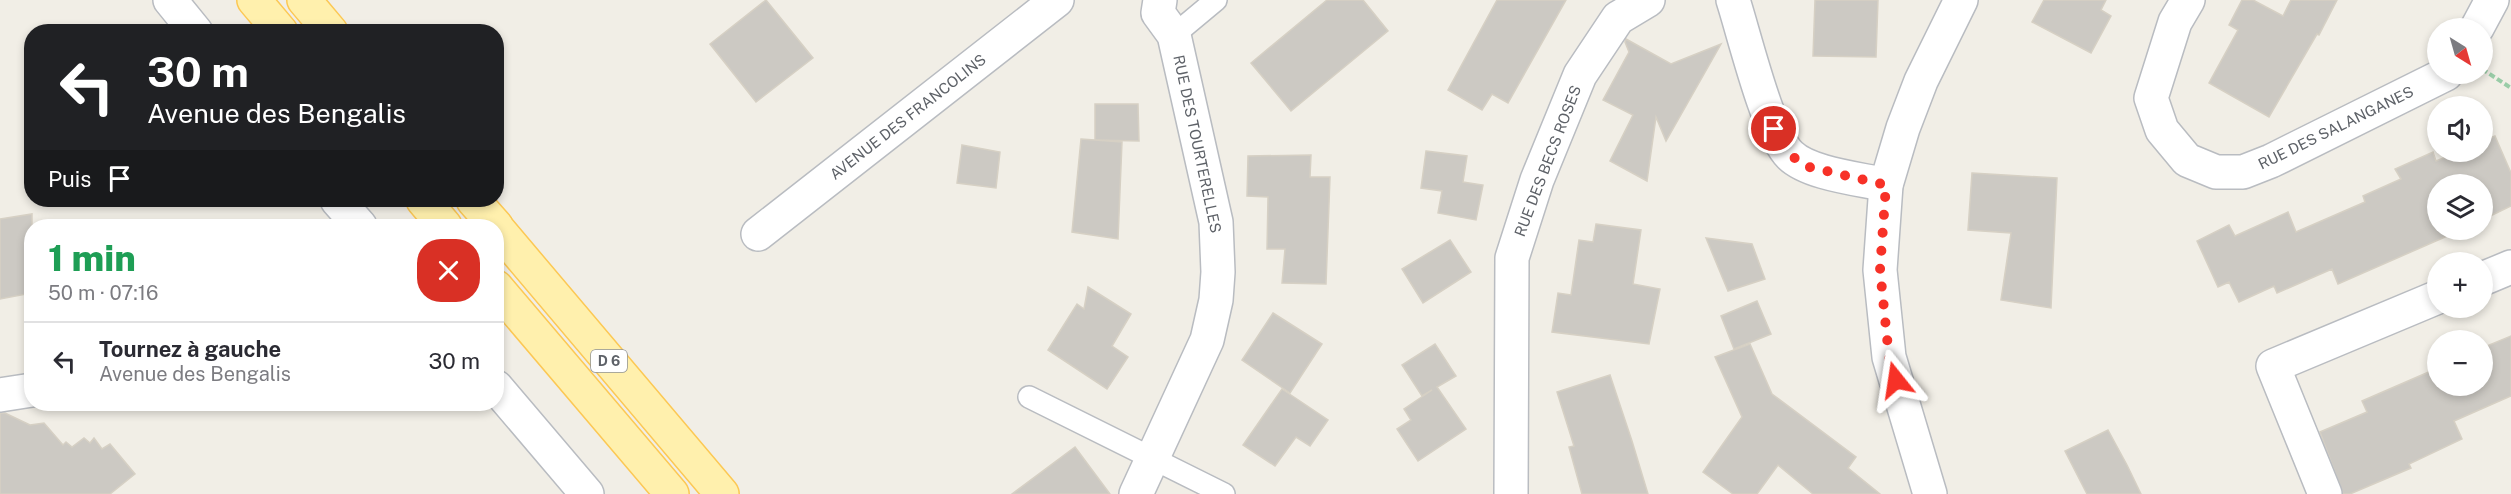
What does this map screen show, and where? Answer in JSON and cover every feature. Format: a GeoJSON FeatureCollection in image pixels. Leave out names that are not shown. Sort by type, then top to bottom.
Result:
{"type":"FeatureCollection","features":[{"type":"Feature","properties":{"kind":"main road"},"geometry":{"type":"LineString","coordinates":[[254,0],[274,24]]}},
{"type":"Feature","properties":{"kind":"main road"},"geometry":{"type":"LineString","coordinates":[[304,0],[324,24]]}},
{"type":"Feature","properties":{"kind":"main road"},"geometry":{"type":"LineString","coordinates":[[429,207],[440,219]]}},
{"type":"Feature","properties":{"kind":"main road","name":"D 6"},"geometry":{"type":"LineString","coordinates":[[479,207],[489,219]]}},
{"type":"Feature","properties":{"kind":"main road","name":"D 6"},"geometry":{"type":"LineString","coordinates":[[504,236],[722,494]]}},
{"type":"Feature","properties":{"kind":"main road","name":"D 6"},"geometry":{"type":"LineString","coordinates":[[504,296],[672,494]]}},
{"type":"Feature","properties":{"kind":"street"},"geometry":{"type":"LineString","coordinates":[[170,0],[190,24]]}},
{"type":"Feature","properties":{"kind":"street","name":"AVENUE DES FRANCOLINS"},"geometry":{"type":"LineString","coordinates":[[758,234],[1057,0]]}},
{"type":"Feature","properties":{"kind":"street","name":"RUE DES TOURTERELLES"},"geometry":{"type":"LineString","coordinates":[[1136,494],[1207,340],[1216,300],[1218,272],[1216,222],[1174,35],[1158,13],[1160,0]]}},
{"type":"Feature","properties":{"kind":"street","name":"RUE DES BECS ROSES"},"geometry":{"type":"LineString","coordinates":[[1511,494],[1512,258],[1537,180],[1580,75],[1618,18],[1648,0]]}},
{"type":"Feature","properties":{"kind":"street"},"geometry":{"type":"LineString","coordinates":[[1733,0],[1774,129],[1790,155],[1809,167],[1886,185]]}},
{"type":"Feature","properties":{"kind":"street"},"geometry":{"type":"LineString","coordinates":[[1930,494],[1889,357],[1880,270],[1886,185],[1903,128],[1921,81],[1961,0]]}},
{"type":"Feature","properties":{"kind":"street","name":"RUE DES SALANGANES"},"geometry":{"type":"LineString","coordinates":[[2188,0],[2175,22],[2151,98],[2162,130],[2187,160],[2216,172],[2243,172],[2271,161],[2427,83]]}},
{"type":"Feature","properties":{"kind":"street"},"geometry":{"type":"LineString","coordinates":[[2482,18],[2492,0]]}},
{"type":"Feature","properties":{"kind":"street"},"geometry":{"type":"LineString","coordinates":[[343,207],[354,219]]}},
{"type":"Feature","properties":{"kind":"street"},"geometry":{"type":"LineString","coordinates":[[2493,274],[2511,267]]}},
{"type":"Feature","properties":{"kind":"street"},"geometry":{"type":"LineString","coordinates":[[2325,494],[2273,366],[2427,302]]}},
{"type":"Feature","properties":{"kind":"street"},"geometry":{"type":"LineString","coordinates":[[0,394],[24,391]]}},
{"type":"Feature","properties":{"kind":"street"},"geometry":{"type":"LineString","coordinates":[[504,396],[587,494]]}},
{"type":"Feature","properties":{"kind":"lane"},"geometry":{"type":"LineString","coordinates":[[1174,35],[1216,0]]}},
{"type":"Feature","properties":{"kind":"lane"},"geometry":{"type":"LineString","coordinates":[[1029,397],[1224,494]]}},
{"type":"Feature","properties":{"kind":"path"},"geometry":{"type":"LineString","coordinates":[[2493,76],[2511,88]]}},
{"type":"Feature","properties":{"kind":"building"},"geometry":{"type":"Polygon","coordinates":[[[766,0],[813,58],[756,102],[710,44],[766,0]]]}},
{"type":"Feature","properties":{"kind":"building"},"geometry":{"type":"Polygon","coordinates":[[[1327,0],[1363,0],[1388,31],[1291,111],[1251,63],[1327,0]]]}},
{"type":"Feature","properties":{"kind":"building"},"geometry":{"type":"Polygon","coordinates":[[[1497,0],[1566,0],[1508,103],[1492,94],[1482,110],[1448,90],[1497,0]]]}},
{"type":"Feature","properties":{"kind":"building"},"geometry":{"type":"Polygon","coordinates":[[[1815,0],[1878,0],[1876,57],[1813,56],[1815,0]]]}},
{"type":"Feature","properties":{"kind":"building"},"geometry":{"type":"Polygon","coordinates":[[[2044,0],[2106,0],[2101,10],[2111,16],[2091,53],[2032,22],[2044,0]]]}},
{"type":"Feature","properties":{"kind":"building"},"geometry":{"type":"Polygon","coordinates":[[[2242,0],[2253,0],[2283,16],[2291,0],[2337,0],[2319,35],[2317,34],[2269,117],[2209,83],[2238,30],[2229,25],[2242,0]]]}},
{"type":"Feature","properties":{"kind":"building"},"geometry":{"type":"Polygon","coordinates":[[[1626,39],[1671,64],[1721,44],[1666,141],[1656,117],[1647,181],[1610,161],[1633,115],[1603,100],[1629,52],[1626,39]]]}},
{"type":"Feature","properties":{"kind":"building"},"geometry":{"type":"Polygon","coordinates":[[[1095,104],[1138,104],[1139,141],[1095,140],[1095,104]]]}},
{"type":"Feature","properties":{"kind":"building"},"geometry":{"type":"Polygon","coordinates":[[[2495,136],[2511,173],[2511,206],[2493,215],[2493,174],[2427,174],[2427,240],[2438,240],[2338,284],[2332,269],[2277,293],[2274,286],[2239,302],[2229,282],[2218,287],[2197,241],[2229,225],[2235,236],[2288,212],[2296,232],[2365,202],[2363,196],[2401,179],[2395,169],[2427,155],[2427,162],[2493,162],[2493,137],[2495,136]]]}},
{"type":"Feature","properties":{"kind":"building"},"geometry":{"type":"Polygon","coordinates":[[[1081,139],[1122,142],[1118,239],[1072,232],[1081,139]]]}},
{"type":"Feature","properties":{"kind":"building"},"geometry":{"type":"Polygon","coordinates":[[[962,145],[1000,152],[996,188],[957,183],[962,145]]]}},
{"type":"Feature","properties":{"kind":"building"},"geometry":{"type":"Polygon","coordinates":[[[1426,151],[1467,156],[1463,182],[1483,185],[1476,220],[1438,213],[1442,191],[1421,188],[1426,151]]]}},
{"type":"Feature","properties":{"kind":"building"},"geometry":{"type":"Polygon","coordinates":[[[1311,155],[1310,177],[1330,177],[1326,284],[1282,283],[1285,249],[1267,249],[1268,197],[1247,196],[1248,156],[1311,155]]]}},
{"type":"Feature","properties":{"kind":"building"},"geometry":{"type":"Polygon","coordinates":[[[1972,173],[2057,178],[2051,308],[2001,300],[2011,233],[1968,230],[1972,173]]]}},
{"type":"Feature","properties":{"kind":"building"},"geometry":{"type":"Polygon","coordinates":[[[32,214],[32,219],[24,219],[24,294],[0,299],[0,219],[32,214]]]}},
{"type":"Feature","properties":{"kind":"building"},"geometry":{"type":"Polygon","coordinates":[[[1596,224],[1641,230],[1633,284],[1660,289],[1649,344],[1552,332],[1558,293],[1571,295],[1579,240],[1593,242],[1596,224]]]}},
{"type":"Feature","properties":{"kind":"building"},"geometry":{"type":"Polygon","coordinates":[[[1706,238],[1752,244],[1765,279],[1728,291],[1706,238]]]}},
{"type":"Feature","properties":{"kind":"building"},"geometry":{"type":"Polygon","coordinates":[[[1450,240],[1471,272],[1423,303],[1402,269],[1450,240]]]}},
{"type":"Feature","properties":{"kind":"building"},"geometry":{"type":"Polygon","coordinates":[[[1088,287],[1131,314],[1112,346],[1128,357],[1107,389],[1048,350],[1077,304],[1084,309],[1088,287]]]}},
{"type":"Feature","properties":{"kind":"building"},"geometry":{"type":"Polygon","coordinates":[[[1757,301],[1771,334],[1734,349],[1721,316],[1757,301]]]}},
{"type":"Feature","properties":{"kind":"building"},"geometry":{"type":"Polygon","coordinates":[[[1273,313],[1322,344],[1290,393],[1242,360],[1273,313]]]}},
{"type":"Feature","properties":{"kind":"building"},"geometry":{"type":"Polygon","coordinates":[[[2511,336],[2511,396],[2454,421],[2462,439],[2409,464],[2411,468],[2350,494],[2343,494],[2320,432],[2367,412],[2362,401],[2427,373],[2427,396],[2493,396],[2493,343],[2511,336]]]}},
{"type":"Feature","properties":{"kind":"building"},"geometry":{"type":"Polygon","coordinates":[[[1435,344],[1456,376],[1437,387],[1466,429],[1418,461],[1397,429],[1411,420],[1404,409],[1432,390],[1422,396],[1402,365],[1435,344]]]}},
{"type":"Feature","properties":{"kind":"building"},"geometry":{"type":"Polygon","coordinates":[[[1750,344],[1772,394],[1856,457],[1848,468],[1880,494],[1813,494],[1778,465],[1757,494],[1733,494],[1703,472],[1742,417],[1715,357],[1750,344]]]}},
{"type":"Feature","properties":{"kind":"building"},"geometry":{"type":"Polygon","coordinates":[[[1610,375],[1648,494],[1582,494],[1569,447],[1574,446],[1557,392],[1610,375]]]}},
{"type":"Feature","properties":{"kind":"building"},"geometry":{"type":"Polygon","coordinates":[[[1282,389],[1328,420],[1310,446],[1296,437],[1275,466],[1243,445],[1282,389]]]}},
{"type":"Feature","properties":{"kind":"building"},"geometry":{"type":"Polygon","coordinates":[[[0,413],[5,413],[30,425],[44,423],[63,445],[66,442],[72,447],[84,438],[90,443],[94,438],[102,449],[110,444],[135,474],[110,494],[0,494],[0,413]]]}},
{"type":"Feature","properties":{"kind":"building"},"geometry":{"type":"Polygon","coordinates":[[[2108,430],[2141,494],[2087,494],[2065,451],[2108,430]]]}},
{"type":"Feature","properties":{"kind":"building"},"geometry":{"type":"Polygon","coordinates":[[[1075,447],[1110,494],[1012,494],[1075,447]]]}},
{"type":"Feature","properties":{"kind":"route"},"geometry":{"type":"LineString","coordinates":[[1774,129],[1790,155],[1809,167],[1886,185],[1880,270],[1889,357],[1896,380]]}}]}
